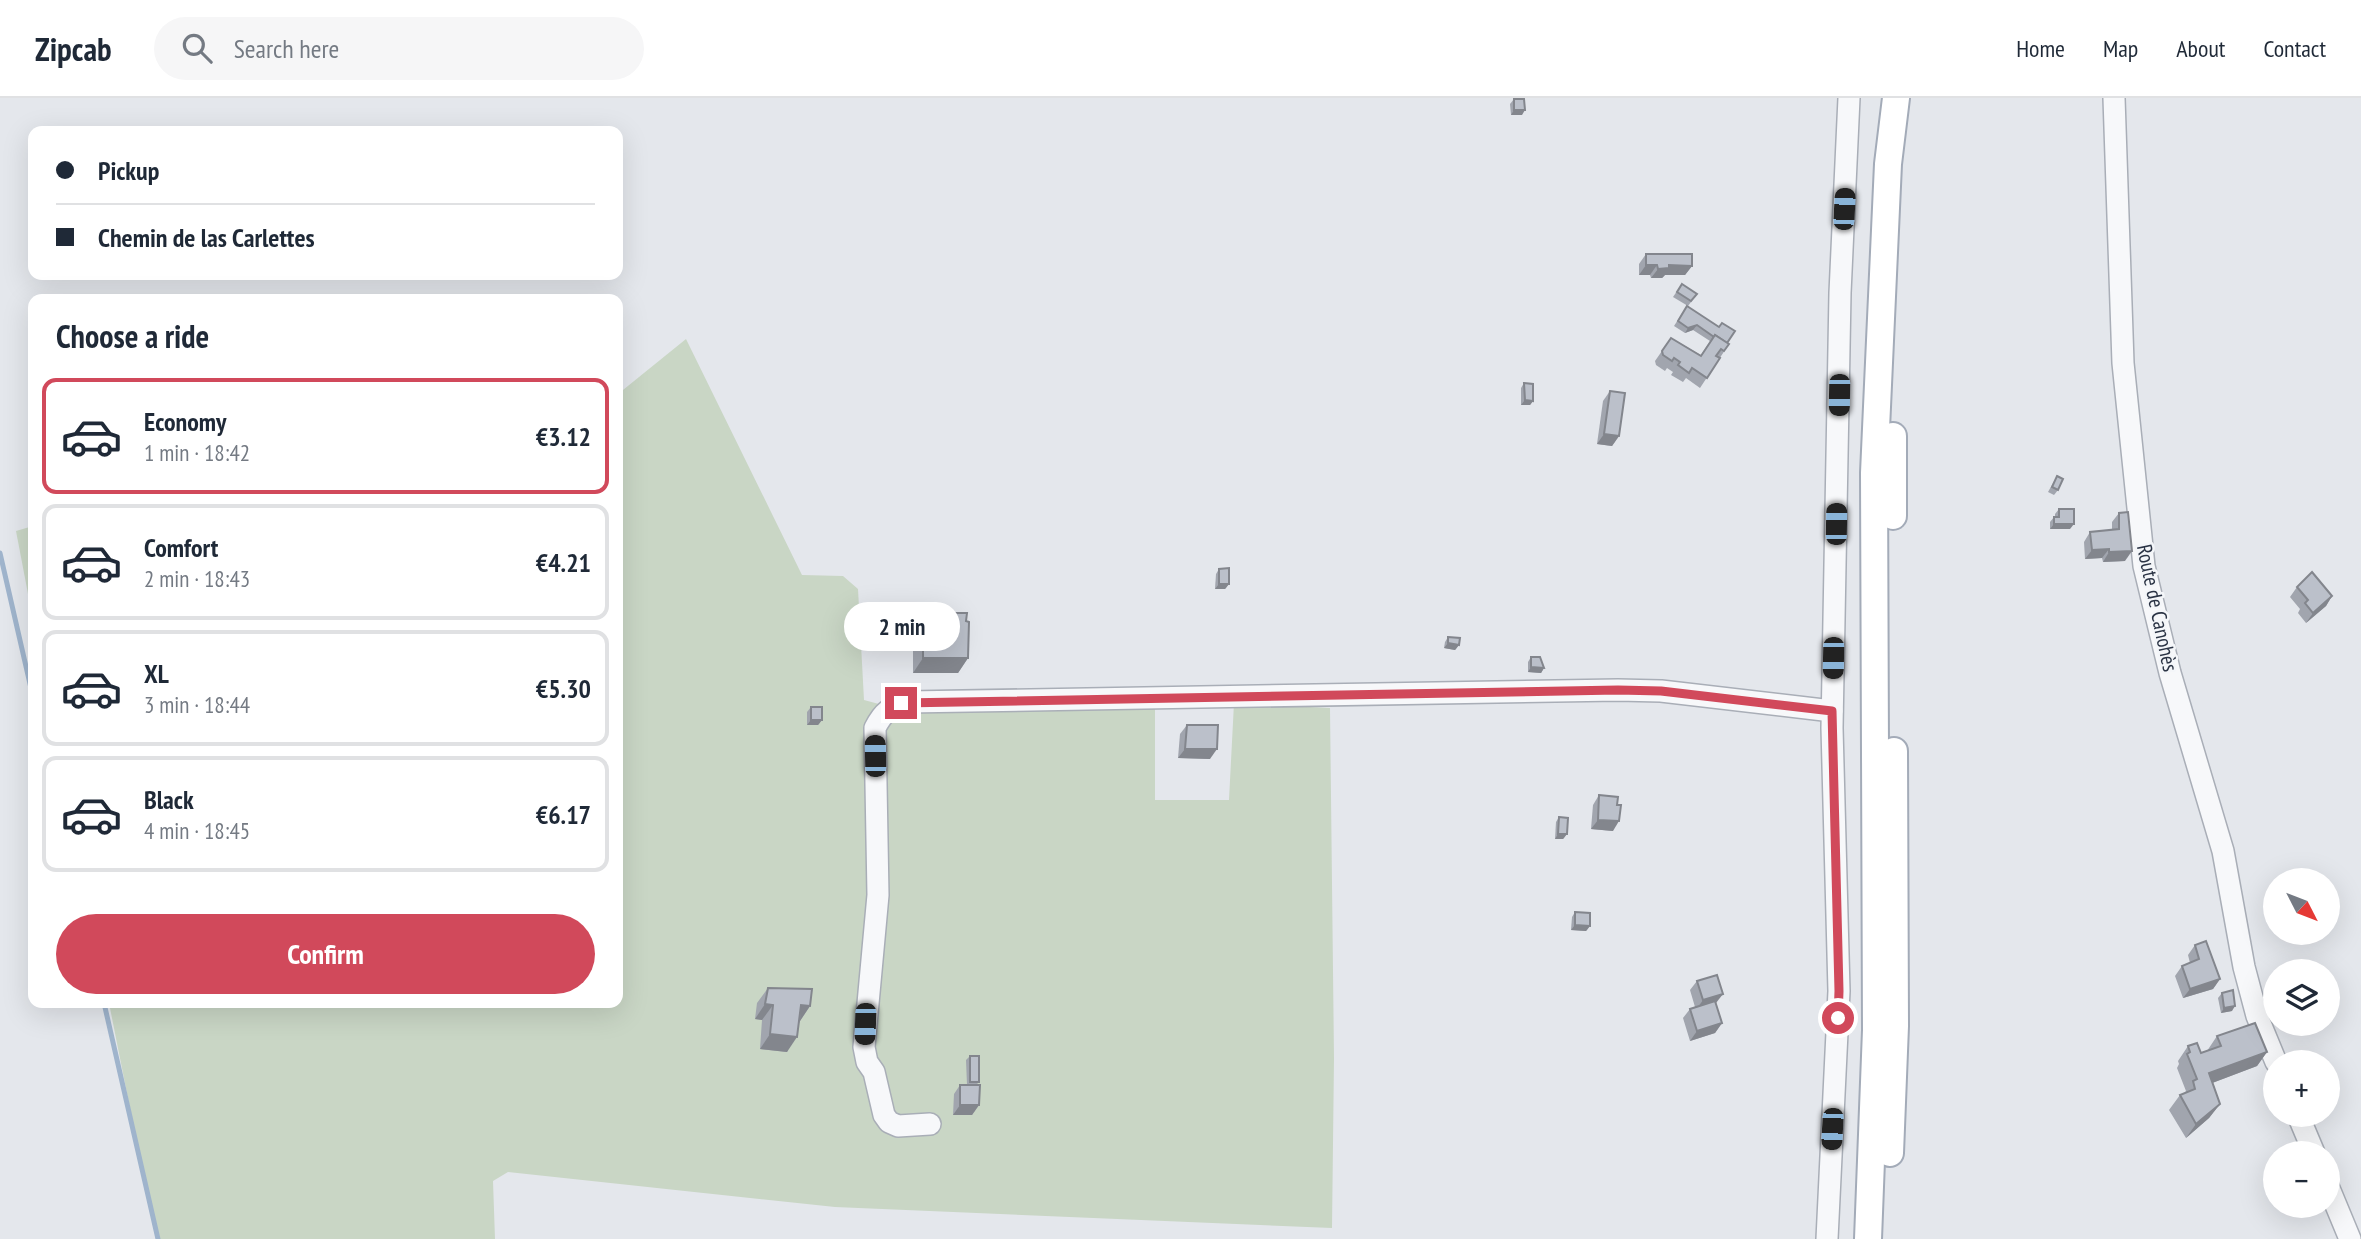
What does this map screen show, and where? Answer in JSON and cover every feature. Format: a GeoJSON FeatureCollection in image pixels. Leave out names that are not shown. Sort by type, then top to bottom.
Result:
{"type":"FeatureCollection","features":[{"type":"Feature","properties":{"kind":"main road"},"geometry":{"type":"LineString","coordinates":[[1874,472],[1867,406],[1878,160],[1884,98]]}},
{"type":"Feature","properties":{"kind":"main road"},"geometry":{"type":"LineString","coordinates":[[1868,1239],[1876,1030],[1874,472],[1888,164],[1896,98]]}},
{"type":"Feature","properties":{"kind":"main road"},"geometry":{"type":"LineString","coordinates":[[1885,1239],[1895,1026],[1892,495],[1894,319],[1909,98]]}},
{"type":"Feature","properties":{"kind":"street"},"geometry":{"type":"LineString","coordinates":[[1827,1239],[1839,991],[1832,711],[1840,293],[1849,98]]}},
{"type":"Feature","properties":{"kind":"street","name":"Route de Canohès"},"geometry":{"type":"LineString","coordinates":[[2114,98],[2123,363],[2144,566],[2170,673],[2223,851],[2241,955],[2253,1003],[2271,1050]]}},
{"type":"Feature","properties":{"kind":"street"},"geometry":{"type":"LineString","coordinates":[[930,1124],[898,1126],[889,1122],[884,1115],[874,1072],[867,1062],[864,1047],[878,895],[875,728],[882,713],[891,706],[901,703],[1618,690],[1661,691],[1832,711]]}},
{"type":"Feature","properties":{"kind":"street"},"geometry":{"type":"LineString","coordinates":[[2340,1215],[2350,1239]]}},
{"type":"Feature","properties":{"kind":"green space"},"geometry":{"type":"Polygon","coordinates":[[[686,339],[802,575],[843,576],[858,589],[864,700],[905,711],[1155,705],[1155,800],[1229,800],[1234,703],[1330,708],[1334,1058],[1332,1228],[835,1207],[508,1172],[493,1181],[495,1239],[156,1239],[110,1008],[623,1008],[623,390],[686,339]]]}},
{"type":"Feature","properties":{"kind":"green space"},"geometry":{"type":"Polygon","coordinates":[[[28,527],[28,594],[16,531],[28,527]]]}},
{"type":"Feature","properties":{"kind":"building"},"geometry":{"type":"Polygon","coordinates":[[[1514,99],[1524,99],[1525,110],[1514,110],[1514,99]]]}},
{"type":"Feature","properties":{"kind":"building"},"geometry":{"type":"Polygon","coordinates":[[[1646,254],[1692,254],[1692,266],[1669,265],[1669,268],[1658,269],[1657,265],[1646,265],[1646,254]]]}},
{"type":"Feature","properties":{"kind":"building"},"geometry":{"type":"Polygon","coordinates":[[[1682,284],[1697,294],[1691,301],[1677,292],[1682,284]]]}},
{"type":"Feature","properties":{"kind":"building"},"geometry":{"type":"Polygon","coordinates":[[[1687,306],[1719,327],[1722,323],[1735,331],[1727,343],[1697,325],[1688,328],[1678,321],[1687,306]]]}},
{"type":"Feature","properties":{"kind":"building"},"geometry":{"type":"Polygon","coordinates":[[[1715,335],[1729,344],[1716,356],[1720,358],[1707,378],[1692,368],[1689,373],[1678,365],[1680,362],[1674,358],[1672,361],[1663,355],[1662,351],[1671,338],[1701,356],[1715,335]]]}},
{"type":"Feature","properties":{"kind":"building"},"geometry":{"type":"Polygon","coordinates":[[[1524,383],[1533,384],[1533,401],[1525,400],[1524,383]]]}},
{"type":"Feature","properties":{"kind":"building"},"geometry":{"type":"Polygon","coordinates":[[[1610,391],[1625,393],[1619,436],[1604,434],[1610,391]]]}},
{"type":"Feature","properties":{"kind":"building"},"geometry":{"type":"Polygon","coordinates":[[[2057,476],[2063,479],[2058,490],[2052,487],[2057,476]]]}},
{"type":"Feature","properties":{"kind":"building"},"geometry":{"type":"Polygon","coordinates":[[[2059,509],[2074,509],[2074,524],[2054,524],[2054,517],[2059,517],[2059,509]]]}},
{"type":"Feature","properties":{"kind":"building"},"geometry":{"type":"Polygon","coordinates":[[[2128,512],[2132,551],[2092,550],[2090,532],[2119,529],[2119,513],[2128,512]]]}},
{"type":"Feature","properties":{"kind":"building"},"geometry":{"type":"Polygon","coordinates":[[[1229,568],[1229,584],[1219,584],[1219,569],[1229,568]]]}},
{"type":"Feature","properties":{"kind":"building"},"geometry":{"type":"Polygon","coordinates":[[[2312,572],[2332,596],[2313,613],[2305,603],[2308,600],[2297,587],[2312,572]]]}},
{"type":"Feature","properties":{"kind":"building"},"geometry":{"type":"Polygon","coordinates":[[[945,613],[967,613],[968,658],[923,658],[923,623],[944,621],[945,613]]]}},
{"type":"Feature","properties":{"kind":"building"},"geometry":{"type":"Polygon","coordinates":[[[1448,637],[1460,638],[1459,645],[1448,643],[1448,637]]]}},
{"type":"Feature","properties":{"kind":"building"},"geometry":{"type":"Polygon","coordinates":[[[1531,657],[1540,657],[1544,668],[1531,667],[1531,657]]]}},
{"type":"Feature","properties":{"kind":"building"},"geometry":{"type":"Polygon","coordinates":[[[811,707],[822,707],[822,720],[811,720],[811,707]]]}},
{"type":"Feature","properties":{"kind":"building"},"geometry":{"type":"Polygon","coordinates":[[[1187,725],[1218,725],[1217,749],[1185,749],[1187,725]]]}},
{"type":"Feature","properties":{"kind":"building"},"geometry":{"type":"Polygon","coordinates":[[[1599,795],[1618,797],[1617,805],[1621,805],[1619,821],[1598,820],[1599,795]]]}},
{"type":"Feature","properties":{"kind":"building"},"geometry":{"type":"Polygon","coordinates":[[[1559,817],[1568,818],[1567,834],[1558,834],[1559,817]]]}},
{"type":"Feature","properties":{"kind":"building"},"geometry":{"type":"Polygon","coordinates":[[[1575,912],[1590,913],[1590,926],[1575,925],[1575,912]]]}},
{"type":"Feature","properties":{"kind":"building"},"geometry":{"type":"Polygon","coordinates":[[[2206,941],[2220,979],[2190,989],[2182,966],[2199,959],[2195,945],[2206,941]]]}},
{"type":"Feature","properties":{"kind":"building"},"geometry":{"type":"Polygon","coordinates":[[[1717,975],[1723,994],[1703,1000],[1697,981],[1717,975]]]}},
{"type":"Feature","properties":{"kind":"building"},"geometry":{"type":"Polygon","coordinates":[[[768,988],[812,989],[810,1006],[801,1005],[797,1037],[770,1034],[773,1005],[765,1004],[768,988]]]}},
{"type":"Feature","properties":{"kind":"building"},"geometry":{"type":"Polygon","coordinates":[[[2233,990],[2235,1006],[2224,1008],[2222,993],[2233,990]]]}},
{"type":"Feature","properties":{"kind":"building"},"geometry":{"type":"Polygon","coordinates":[[[1715,1001],[1722,1023],[1697,1031],[1690,1009],[1715,1001]]]}},
{"type":"Feature","properties":{"kind":"building"},"geometry":{"type":"Polygon","coordinates":[[[2255,1023],[2266,1050],[2209,1073],[2220,1104],[2196,1124],[2180,1095],[2195,1089],[2193,1081],[2197,1079],[2187,1054],[2190,1052],[2188,1046],[2197,1043],[2201,1053],[2221,1046],[2217,1036],[2255,1023]]]}},
{"type":"Feature","properties":{"kind":"building"},"geometry":{"type":"Polygon","coordinates":[[[970,1056],[979,1056],[979,1082],[970,1082],[970,1056]]]}},
{"type":"Feature","properties":{"kind":"building"},"geometry":{"type":"Polygon","coordinates":[[[960,1085],[980,1085],[979,1105],[960,1105],[960,1085]]]}},
{"type":"Feature","properties":{"kind":"waterway"},"geometry":{"type":"LineString","coordinates":[[0,553],[28,675]]}},
{"type":"Feature","properties":{"kind":"waterway"},"geometry":{"type":"LineString","coordinates":[[105,1008],[158,1239]]}},
{"type":"Feature","properties":{"kind":"route"},"geometry":{"type":"LineString","coordinates":[[901,703],[1618,690],[1661,691],[1832,711],[1838,1018]]}}]}
